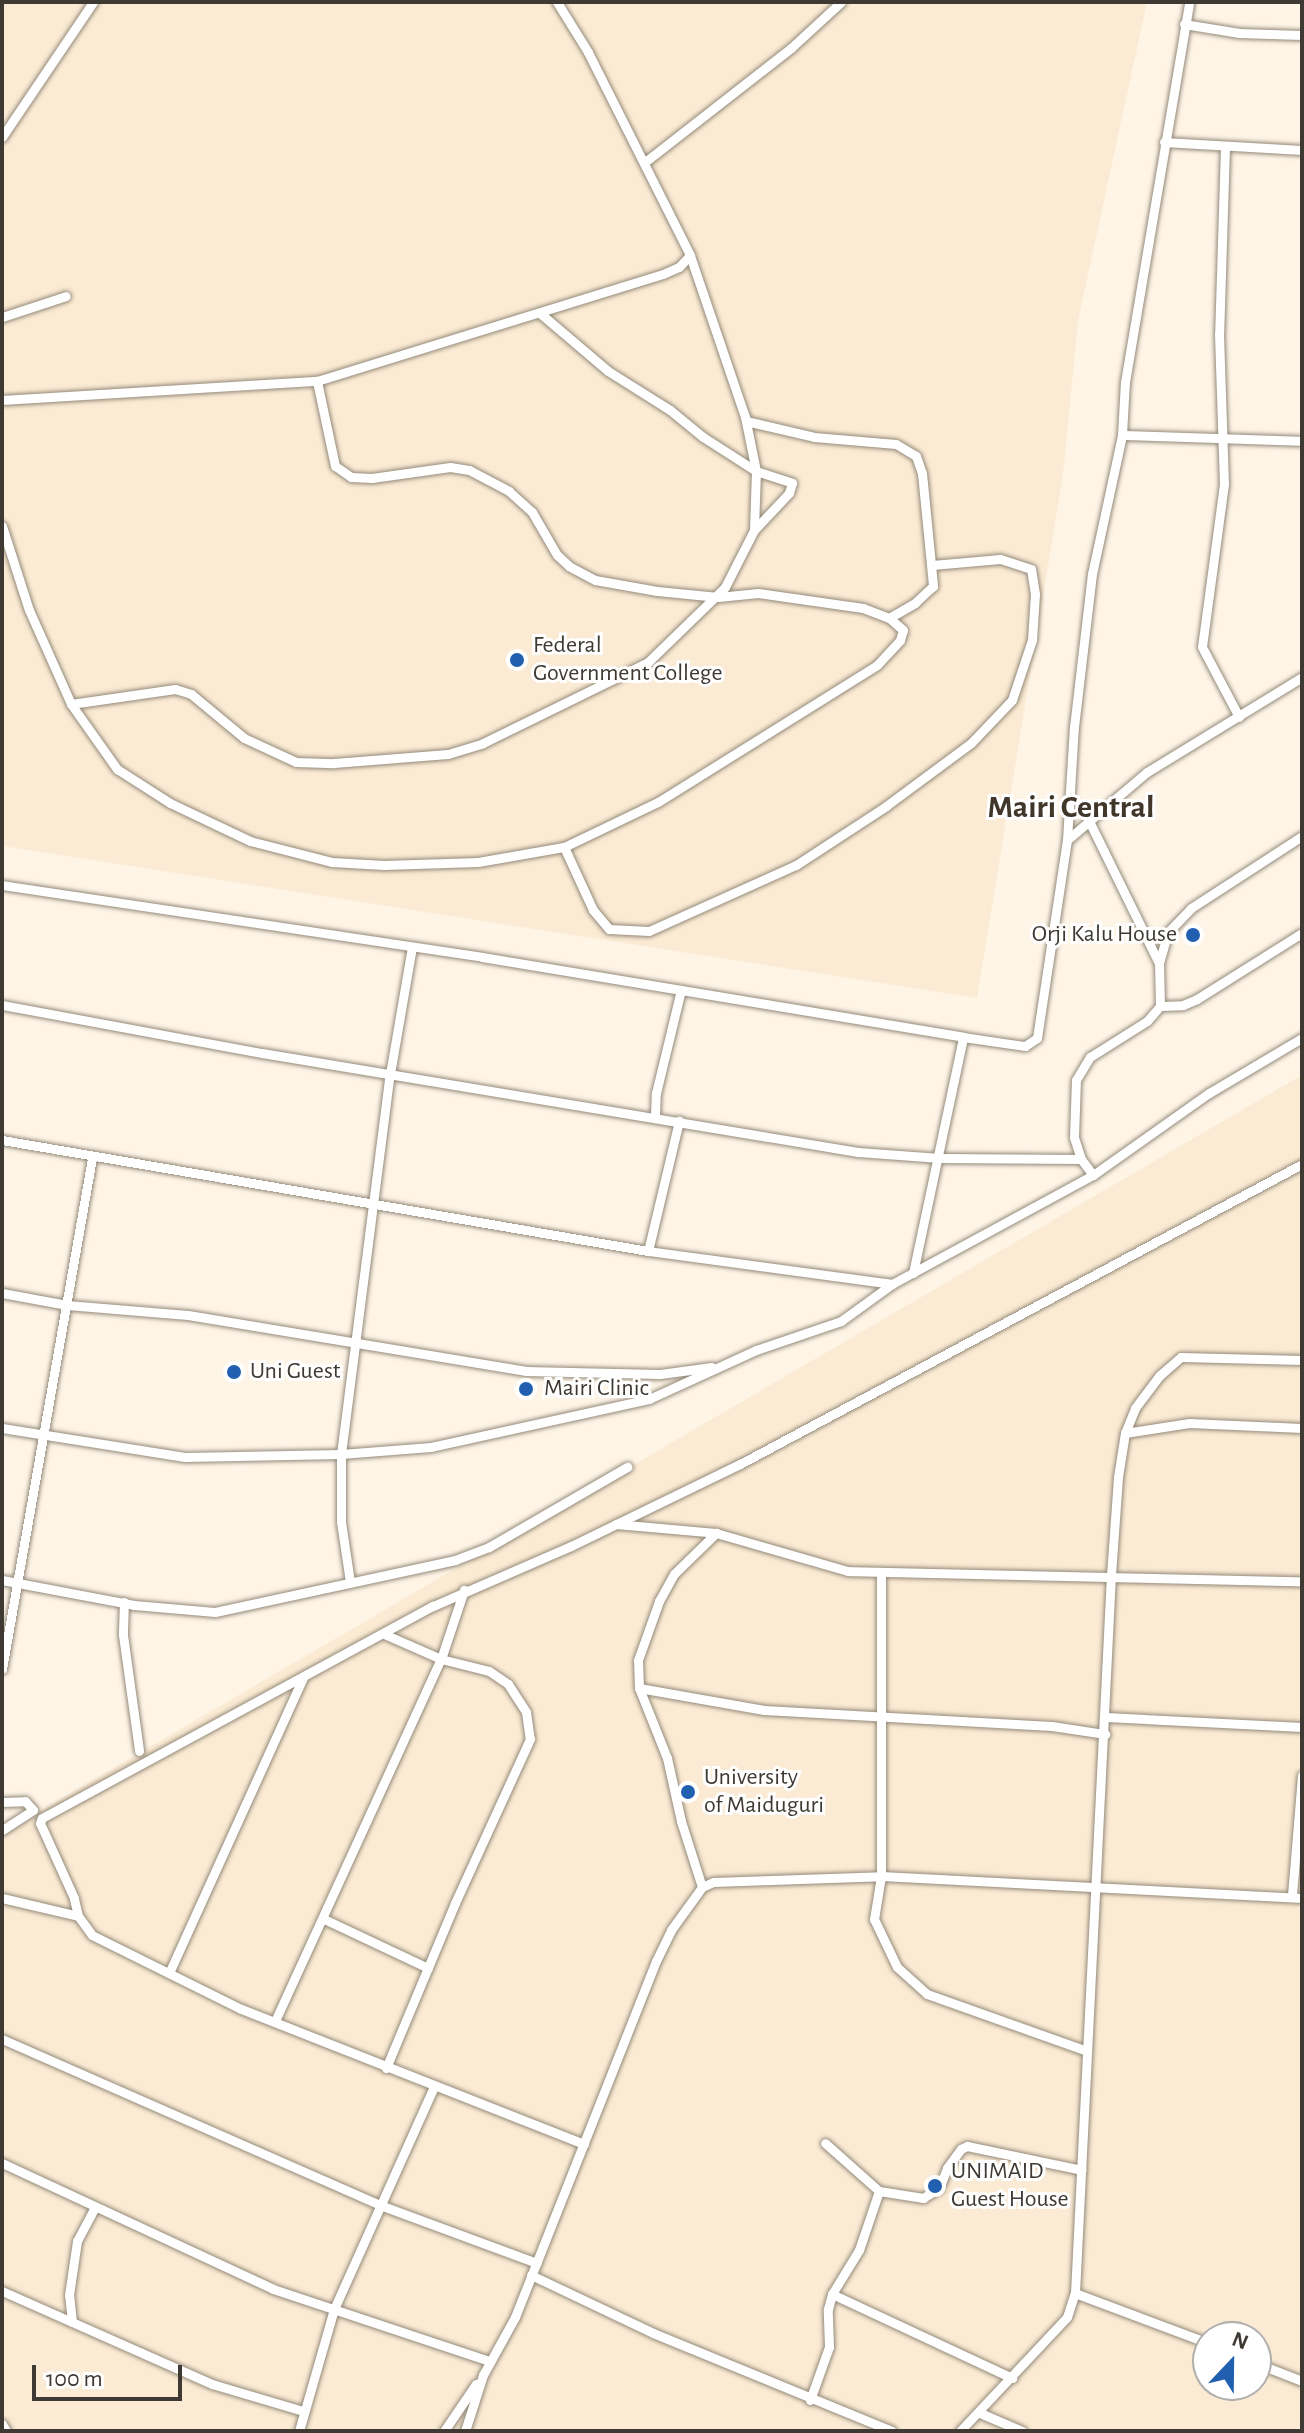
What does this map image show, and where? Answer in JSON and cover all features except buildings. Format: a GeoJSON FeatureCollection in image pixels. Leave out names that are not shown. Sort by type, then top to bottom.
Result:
{"type":"FeatureCollection","features":[{"type":"Feature","properties":{"kind":"street"},"geometry":{"type":"LineString","coordinates":[[2,137],[93,2]]}},
{"type":"Feature","properties":{"kind":"street"},"geometry":{"type":"LineString","coordinates":[[557,2],[588,52],[690,255],[746,421],[756,471],[754,530]]}},
{"type":"Feature","properties":{"kind":"street"},"geometry":{"type":"LineString","coordinates":[[645,162],[791,48],[841,2]]}},
{"type":"Feature","properties":{"kind":"street"},"geometry":{"type":"LineString","coordinates":[[2,885],[412,947],[963,1037],[1025,1046],[1037,1038],[1067,840],[1074,727],[1092,574],[1122,435],[1125,382],[1189,2]]}},
{"type":"Feature","properties":{"kind":"street"},"geometry":{"type":"LineString","coordinates":[[1184,24],[1239,33],[1302,35]]}},
{"type":"Feature","properties":{"kind":"street"},"geometry":{"type":"LineString","coordinates":[[1164,142],[1302,150]]}},
{"type":"Feature","properties":{"kind":"street"},"geometry":{"type":"LineString","coordinates":[[1225,147],[1219,334],[1225,437],[1224,484],[1202,647],[1239,717]]}},
{"type":"Feature","properties":{"kind":"street"},"geometry":{"type":"LineString","coordinates":[[2,400],[317,381],[663,274],[679,267],[690,255]]}},
{"type":"Feature","properties":{"kind":"street"},"geometry":{"type":"LineString","coordinates":[[2,317],[66,296]]}},
{"type":"Feature","properties":{"kind":"street"},"geometry":{"type":"LineString","coordinates":[[71,704],[175,689],[191,694],[244,738],[296,762],[334,763],[448,754],[483,743],[648,662],[718,597],[754,530],[794,487],[792,483],[756,471],[608,371],[541,314]]}},
{"type":"Feature","properties":{"kind":"street"},"geometry":{"type":"LineString","coordinates":[[2,526],[29,610],[71,704],[117,769],[170,803],[250,841],[332,862],[384,865],[478,862],[564,847],[658,802],[877,665],[896,646],[903,630],[889,618],[863,608],[758,593],[718,597],[595,580],[569,566],[557,555],[532,512],[509,491],[469,470],[450,467],[372,478],[351,477],[335,466],[317,381]]}},
{"type":"Feature","properties":{"kind":"street"},"geometry":{"type":"LineString","coordinates":[[746,421],[814,437],[896,444],[916,456],[922,473],[933,586],[915,603],[889,618]]}},
{"type":"Feature","properties":{"kind":"street"},"geometry":{"type":"LineString","coordinates":[[1122,435],[1302,441]]}},
{"type":"Feature","properties":{"kind":"street"},"geometry":{"type":"LineString","coordinates":[[564,847],[593,910],[609,929],[649,931],[796,865],[886,806],[971,743],[1012,700],[1032,640],[1035,594],[1031,569],[1000,559],[932,565]]}},
{"type":"Feature","properties":{"kind":"street"},"geometry":{"type":"LineString","coordinates":[[1067,840],[1088,819],[1147,772],[1302,677]]}},
{"type":"Feature","properties":{"kind":"street"},"geometry":{"type":"LineString","coordinates":[[1088,819],[1159,963]]}},
{"type":"Feature","properties":{"kind":"street"},"geometry":{"type":"LineString","coordinates":[[1093,1175],[1081,1159],[1074,1137],[1076,1080],[1090,1057],[1147,1021],[1160,1006],[1159,963],[1168,932],[1191,908],[1302,836]]}},
{"type":"Feature","properties":{"kind":"street"},"geometry":{"type":"LineString","coordinates":[[1160,1006],[1183,1005],[1197,999],[1302,933]]}},
{"type":"Feature","properties":{"kind":"street"},"geometry":{"type":"LineString","coordinates":[[350,1582],[341,1522],[341,1454],[390,1074],[412,947]]}},
{"type":"Feature","properties":{"kind":"street"},"geometry":{"type":"LineString","coordinates":[[655,1116],[656,1093],[681,990]]}},
{"type":"Feature","properties":{"kind":"street"},"geometry":{"type":"LineString","coordinates":[[2,1005],[858,1152],[940,1158],[1081,1159]]}},
{"type":"Feature","properties":{"kind":"street"},"geometry":{"type":"LineString","coordinates":[[913,1273],[940,1158],[949,1091],[963,1037]]}},
{"type":"Feature","properties":{"kind":"street"},"geometry":{"type":"LineString","coordinates":[[2,1428],[185,1457],[341,1454],[431,1447],[649,1399],[722,1365],[841,1321],[892,1284],[1093,1175],[1209,1093],[1302,1038]]}},
{"type":"Feature","properties":{"kind":"street"},"geometry":{"type":"LineString","coordinates":[[648,1251],[679,1121]]}},
{"type":"Feature","properties":{"kind":"street"},"geometry":{"type":"LineString","coordinates":[[2,1140],[92,1158],[648,1251],[892,1284]]}},
{"type":"Feature","properties":{"kind":"street"},"geometry":{"type":"LineString","coordinates":[[2,1669],[92,1158]]}},
{"type":"Feature","properties":{"kind":"street"},"geometry":{"type":"LineString","coordinates":[[584,2144],[386,2068],[275,2021],[92,1935],[78,1916],[74,1898],[40,1823],[42,1818],[464,1590],[740,1464],[1302,1164]]}},
{"type":"Feature","properties":{"kind":"street"},"geometry":{"type":"LineString","coordinates":[[2,1293],[67,1305],[188,1315],[526,1371],[660,1374],[722,1365]]}},
{"type":"Feature","properties":{"kind":"street"},"geometry":{"type":"LineString","coordinates":[[960,2431],[1067,2317],[1075,2293],[1093,1885],[1106,1717],[1111,1575],[1118,1477],[1125,1433],[1135,1408],[1159,1376],[1181,1357],[1302,1360]]}},
{"type":"Feature","properties":{"kind":"street"},"geometry":{"type":"LineString","coordinates":[[1125,1433],[1189,1423],[1302,1428]]}},
{"type":"Feature","properties":{"kind":"street"},"geometry":{"type":"LineString","coordinates":[[2,1580],[124,1602],[215,1612],[297,1597],[350,1582],[455,1560],[489,1547],[627,1467]]}},
{"type":"Feature","properties":{"kind":"street"},"geometry":{"type":"LineString","coordinates":[[614,1524],[716,1533],[802,1556],[833,1568],[881,1573],[1302,1581]]}},
{"type":"Feature","properties":{"kind":"street"},"geometry":{"type":"LineString","coordinates":[[702,1887],[681,1821],[667,1758],[639,1688],[640,1646],[674,1574],[716,1533]]}},
{"type":"Feature","properties":{"kind":"street"},"geometry":{"type":"LineString","coordinates":[[881,1573],[881,1876],[874,1919],[897,1967],[927,1994],[1087,2051]]}},
{"type":"Feature","properties":{"kind":"street"},"geometry":{"type":"LineString","coordinates":[[275,2021],[441,1659],[464,1590]]}},
{"type":"Feature","properties":{"kind":"street"},"geometry":{"type":"LineString","coordinates":[[124,1602],[124,1650],[139,1751]]}},
{"type":"Feature","properties":{"kind":"street"},"geometry":{"type":"LineString","coordinates":[[384,1634],[441,1659],[489,1671],[508,1684],[526,1712],[530,1739],[386,2068]]}},
{"type":"Feature","properties":{"kind":"street"},"geometry":{"type":"LineString","coordinates":[[169,1973],[304,1676]]}},
{"type":"Feature","properties":{"kind":"street"},"geometry":{"type":"LineString","coordinates":[[639,1688],[764,1710],[1052,1726],[1105,1734]]}},
{"type":"Feature","properties":{"kind":"street"},"geometry":{"type":"LineString","coordinates":[[1106,1717],[1302,1727]]}},
{"type":"Feature","properties":{"kind":"street"},"geometry":{"type":"LineString","coordinates":[[465,2431],[483,2375],[515,2317],[666,1941],[702,1887],[713,1882],[881,1876],[1297,1896],[1302,1775]]}},
{"type":"Feature","properties":{"kind":"street"},"geometry":{"type":"LineString","coordinates":[[2,1802],[25,1801],[33,1810],[2,1830]]}},
{"type":"Feature","properties":{"kind":"street"},"geometry":{"type":"LineString","coordinates":[[2,1898],[78,1916]]}},
{"type":"Feature","properties":{"kind":"street"},"geometry":{"type":"LineString","coordinates":[[324,1919],[428,1968]]}},
{"type":"Feature","properties":{"kind":"street"},"geometry":{"type":"LineString","coordinates":[[2,2039],[380,2205],[537,2263]]}},
{"type":"Feature","properties":{"kind":"street"},"geometry":{"type":"LineString","coordinates":[[299,2431],[334,2309],[434,2086]]}},
{"type":"Feature","properties":{"kind":"street"},"geometry":{"type":"LineString","coordinates":[[825,2143],[879,2191],[923,2198],[939,2188],[947,2168],[967,2146],[1082,2170]]}},
{"type":"Feature","properties":{"kind":"street"},"geometry":{"type":"LineString","coordinates":[[2,2163],[273,2289],[489,2361]]}},
{"type":"Feature","properties":{"kind":"street"},"geometry":{"type":"LineString","coordinates":[[810,2400],[829,2347],[828,2309],[832,2294],[859,2250],[879,2191]]}},
{"type":"Feature","properties":{"kind":"street"},"geometry":{"type":"LineString","coordinates":[[72,2322],[69,2295],[77,2241],[95,2207]]}},
{"type":"Feature","properties":{"kind":"street"},"geometry":{"type":"LineString","coordinates":[[531,2275],[653,2333],[810,2400],[892,2431]]}},
{"type":"Feature","properties":{"kind":"street"},"geometry":{"type":"LineString","coordinates":[[2,2291],[212,2384],[303,2411]]}},
{"type":"Feature","properties":{"kind":"street"},"geometry":{"type":"LineString","coordinates":[[1075,2293],[1192,2337]]}},
{"type":"Feature","properties":{"kind":"street"},"geometry":{"type":"LineString","coordinates":[[832,2294],[1012,2378]]}},
{"type":"Feature","properties":{"kind":"street"},"geometry":{"type":"LineString","coordinates":[[1272,2369],[1302,2381]]}},
{"type":"Feature","properties":{"kind":"street"},"geometry":{"type":"LineString","coordinates":[[444,2431],[483,2375]]}},
{"type":"Feature","properties":{"kind":"street"},"geometry":{"type":"LineString","coordinates":[[980,2413],[1022,2431]]}},
{"type":"Feature","properties":{"kind":"street"},"geometry":{"type":"LineString","coordinates":[[2,2424],[6,2431]]}},
{"type":"Feature","properties":{"kind":"shaded area","name":"Federal Government College"},"geometry":{"type":"Polygon","coordinates":[[[2,2],[1147,2],[1078,321],[1063,475],[977,998],[2,846],[2,2]]]}},
{"type":"Feature","properties":{"kind":"shaded area","name":"University of Maiduguri"},"geometry":{"type":"Polygon","coordinates":[[[1302,1075],[1302,2431],[2,2431],[2,1833],[1302,1075]]]}},
{"type":"Feature","properties":{"kind":"place","name":"Federal Government College"},"geometry":{"type":"Point","coordinates":[517,660]}},
{"type":"Feature","properties":{"kind":"place","name":"Orji Kalu House"},"geometry":{"type":"Point","coordinates":[1193,935]}},
{"type":"Feature","properties":{"kind":"place","name":"Uni Guest"},"geometry":{"type":"Point","coordinates":[234,1372]}},
{"type":"Feature","properties":{"kind":"place","name":"Mairi Clinic"},"geometry":{"type":"Point","coordinates":[526,1389]}},
{"type":"Feature","properties":{"kind":"place","name":"University of Maiduguri"},"geometry":{"type":"Point","coordinates":[688,1792]}},
{"type":"Feature","properties":{"kind":"place","name":"UNIMAID Guest House"},"geometry":{"type":"Point","coordinates":[935,2186]}},
{"type":"Feature","properties":{"kind":"district","name":"Mairi Central"},"geometry":{"type":"Point","coordinates":[1071,807]}}]}
